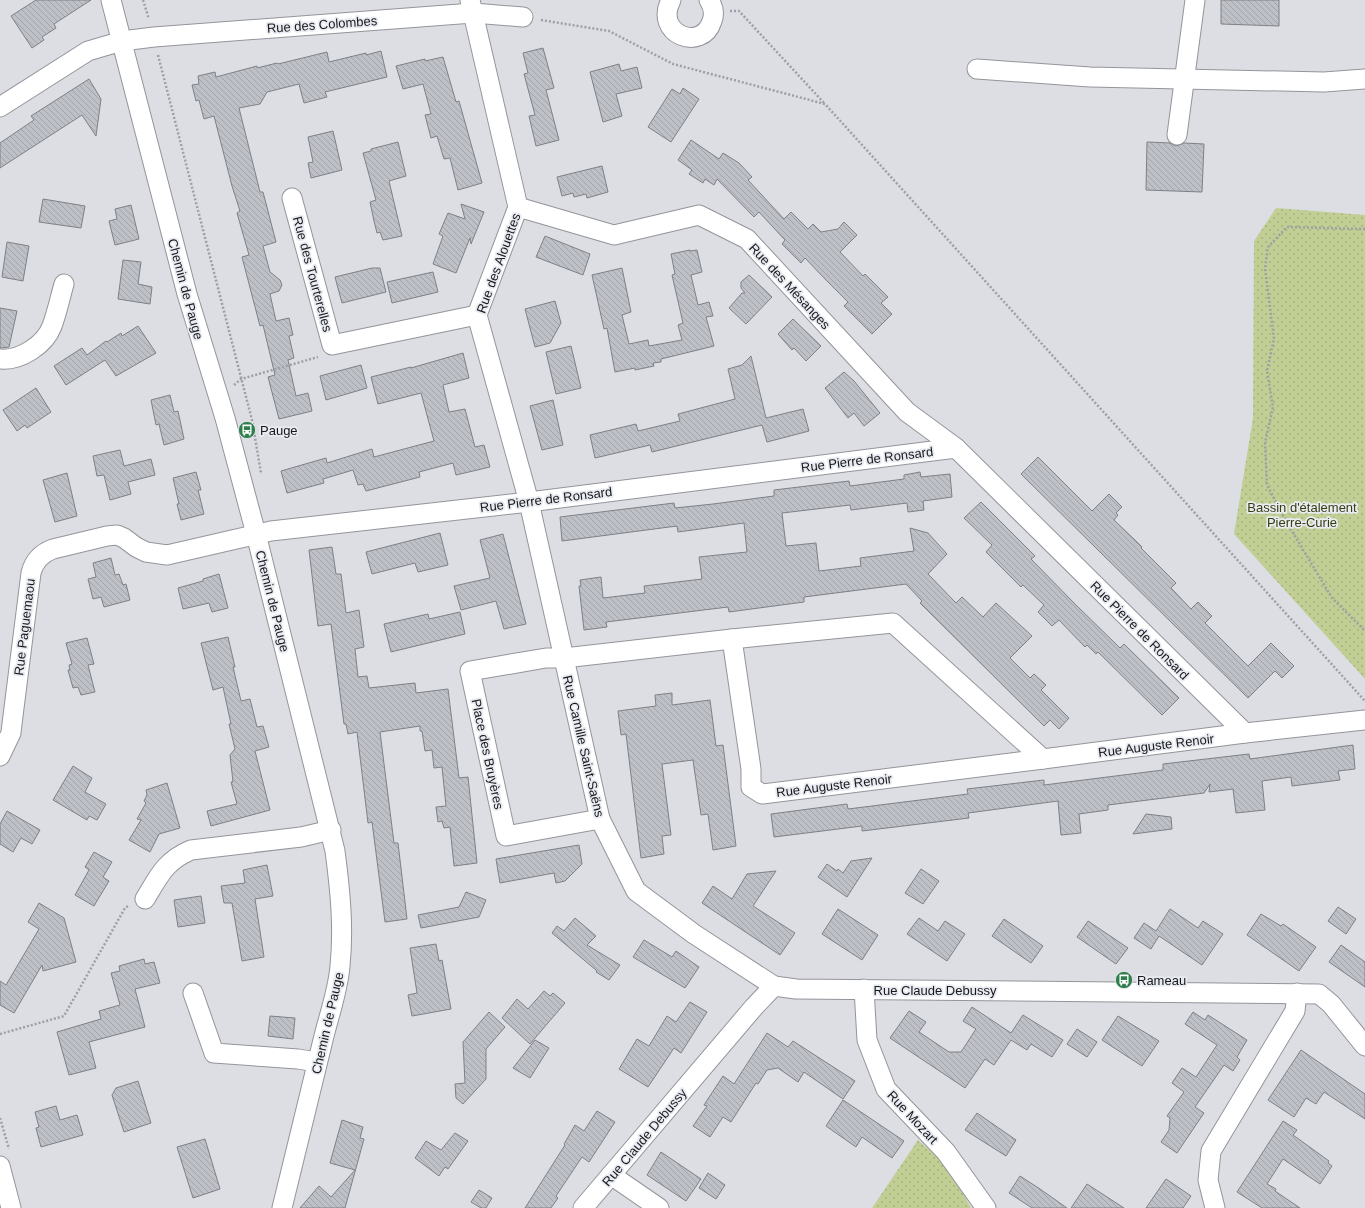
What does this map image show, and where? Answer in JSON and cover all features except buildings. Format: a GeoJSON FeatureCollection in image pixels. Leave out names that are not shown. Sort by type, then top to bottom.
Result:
{"type":"FeatureCollection","features":[{"type":"Feature","properties":{"kind":"street","name":"Chemin de Pauge"},"geometry":{"type":"LineString","coordinates":[[111,0],[187,294],[256,534],[335,851],[340,894],[342,946],[340,968],[336,992],[317,1062],[282,1208]]}},
{"type":"Feature","properties":{"kind":"street"},"geometry":{"type":"LineString","coordinates":[[671,0],[668,6],[668,21],[671,28],[677,34],[684,37],[692,38],[700,36],[706,32],[711,26],[713,18],[711,5]]}},
{"type":"Feature","properties":{"kind":"street"},"geometry":{"type":"LineString","coordinates":[[1177,135],[1195,0]]}},
{"type":"Feature","properties":{"kind":"street","name":"Rue des Colombes"},"geometry":{"type":"LineString","coordinates":[[0,107],[88,51],[122,41],[471,6],[522,17]]}},
{"type":"Feature","properties":{"kind":"street","name":"Rue des Alouettes"},"geometry":{"type":"LineString","coordinates":[[471,6],[518,207],[477,315],[529,502]]}},
{"type":"Feature","properties":{"kind":"street"},"geometry":{"type":"LineString","coordinates":[[977,69],[1090,76],[1185,79],[1324,82],[1365,79]]}},
{"type":"Feature","properties":{"kind":"street","name":"Rue des Tourterelles"},"geometry":{"type":"LineString","coordinates":[[292,198],[332,345],[477,315]]}},
{"type":"Feature","properties":{"kind":"street","name":"Rue des Mésanges"},"geometry":{"type":"LineString","coordinates":[[518,207],[614,235],[699,215],[746,239],[907,412],[956,448]]}},
{"type":"Feature","properties":{"kind":"street"},"geometry":{"type":"LineString","coordinates":[[0,359],[17,358],[30,352],[40,343],[52,328],[64,284]]}},
{"type":"Feature","properties":{"kind":"street","name":"Rue Pierre de Ronsard"},"geometry":{"type":"LineString","coordinates":[[256,534],[271,531],[529,502],[956,448],[1246,733]]}},
{"type":"Feature","properties":{"kind":"street","name":"Rue Camille Saint-Saëns"},"geometry":{"type":"LineString","coordinates":[[529,502],[600,819],[636,891],[694,934],[774,986]]}},
{"type":"Feature","properties":{"kind":"street","name":"Rue Paguemaou"},"geometry":{"type":"LineString","coordinates":[[0,756],[11,733],[32,567],[41,556],[53,549],[113,535],[124,538],[146,552],[167,555],[256,534]]}},
{"type":"Feature","properties":{"kind":"street"},"geometry":{"type":"LineString","coordinates":[[564,658],[893,623],[1043,759]]}},
{"type":"Feature","properties":{"kind":"street","name":"Rue Auguste Renoir"},"geometry":{"type":"LineString","coordinates":[[732,639],[751,769],[751,787],[762,794],[1246,733]]}},
{"type":"Feature","properties":{"kind":"street","name":"Place des Bruyères"},"geometry":{"type":"LineString","coordinates":[[564,658],[546,658],[470,671],[506,836],[600,819]]}},
{"type":"Feature","properties":{"kind":"street"},"geometry":{"type":"LineString","coordinates":[[1246,733],[1365,720]]}},
{"type":"Feature","properties":{"kind":"street"},"geometry":{"type":"LineString","coordinates":[[145,899],[168,864],[191,850],[301,837],[331,830]]}},
{"type":"Feature","properties":{"kind":"street","name":"Rue Claude Debussy"},"geometry":{"type":"LineString","coordinates":[[583,1208],[754,1007],[774,986],[796,989],[864,990],[1319,994],[1331,1004],[1365,1046]]}},
{"type":"Feature","properties":{"kind":"street","name":"Rue Mozart"},"geometry":{"type":"LineString","coordinates":[[864,990],[867,1040],[886,1089],[946,1152],[986,1208]]}},
{"type":"Feature","properties":{"kind":"street"},"geometry":{"type":"LineString","coordinates":[[193,993],[214,1053],[298,1059],[317,1062]]}},
{"type":"Feature","properties":{"kind":"street"},"geometry":{"type":"LineString","coordinates":[[1215,1208],[1208,1180],[1211,1151],[1295,1011],[1297,993]]}},
{"type":"Feature","properties":{"kind":"street"},"geometry":{"type":"LineString","coordinates":[[0,1166],[11,1208]]}},
{"type":"Feature","properties":{"kind":"street"},"geometry":{"type":"LineString","coordinates":[[611,1175],[659,1208]]}},
{"type":"Feature","properties":{"kind":"path"},"geometry":{"type":"LineString","coordinates":[[143,0],[154,37],[241,379]]}},
{"type":"Feature","properties":{"kind":"path"},"geometry":{"type":"LineString","coordinates":[[711,5],[738,11],[825,104],[1365,701]]}},
{"type":"Feature","properties":{"kind":"path"},"geometry":{"type":"LineString","coordinates":[[522,17],[610,31],[673,64],[825,104]]}},
{"type":"Feature","properties":{"kind":"path"},"geometry":{"type":"LineString","coordinates":[[1365,229],[1287,227],[1268,247],[1265,268],[1274,339],[1267,371],[1273,407],[1265,443],[1267,485],[1286,521],[1332,598],[1365,631]]}},
{"type":"Feature","properties":{"kind":"path"},"geometry":{"type":"LineString","coordinates":[[218,398],[241,379],[319,357],[332,345]]}},
{"type":"Feature","properties":{"kind":"path"},"geometry":{"type":"LineString","coordinates":[[0,1034],[64,1016],[125,908],[145,899]]}},
{"type":"Feature","properties":{"kind":"green space","name":"Bassin d'étalement Pierre-Curie"},"geometry":{"type":"Polygon","coordinates":[[[1276,208],[1365,215],[1365,679],[1234,534],[1253,418],[1254,241],[1276,208]]]}},
{"type":"Feature","properties":{"kind":"green space"},"geometry":{"type":"Polygon","coordinates":[[[918,1140],[937,1157],[956,1181],[971,1208],[872,1208],[918,1140]]]}},
{"type":"Feature","properties":{"kind":"place","name":"Pauge"},"geometry":{"type":"Point","coordinates":[247,430]}},
{"type":"Feature","properties":{"kind":"place","name":"Rameau"},"geometry":{"type":"Point","coordinates":[1124,980]}}]}
